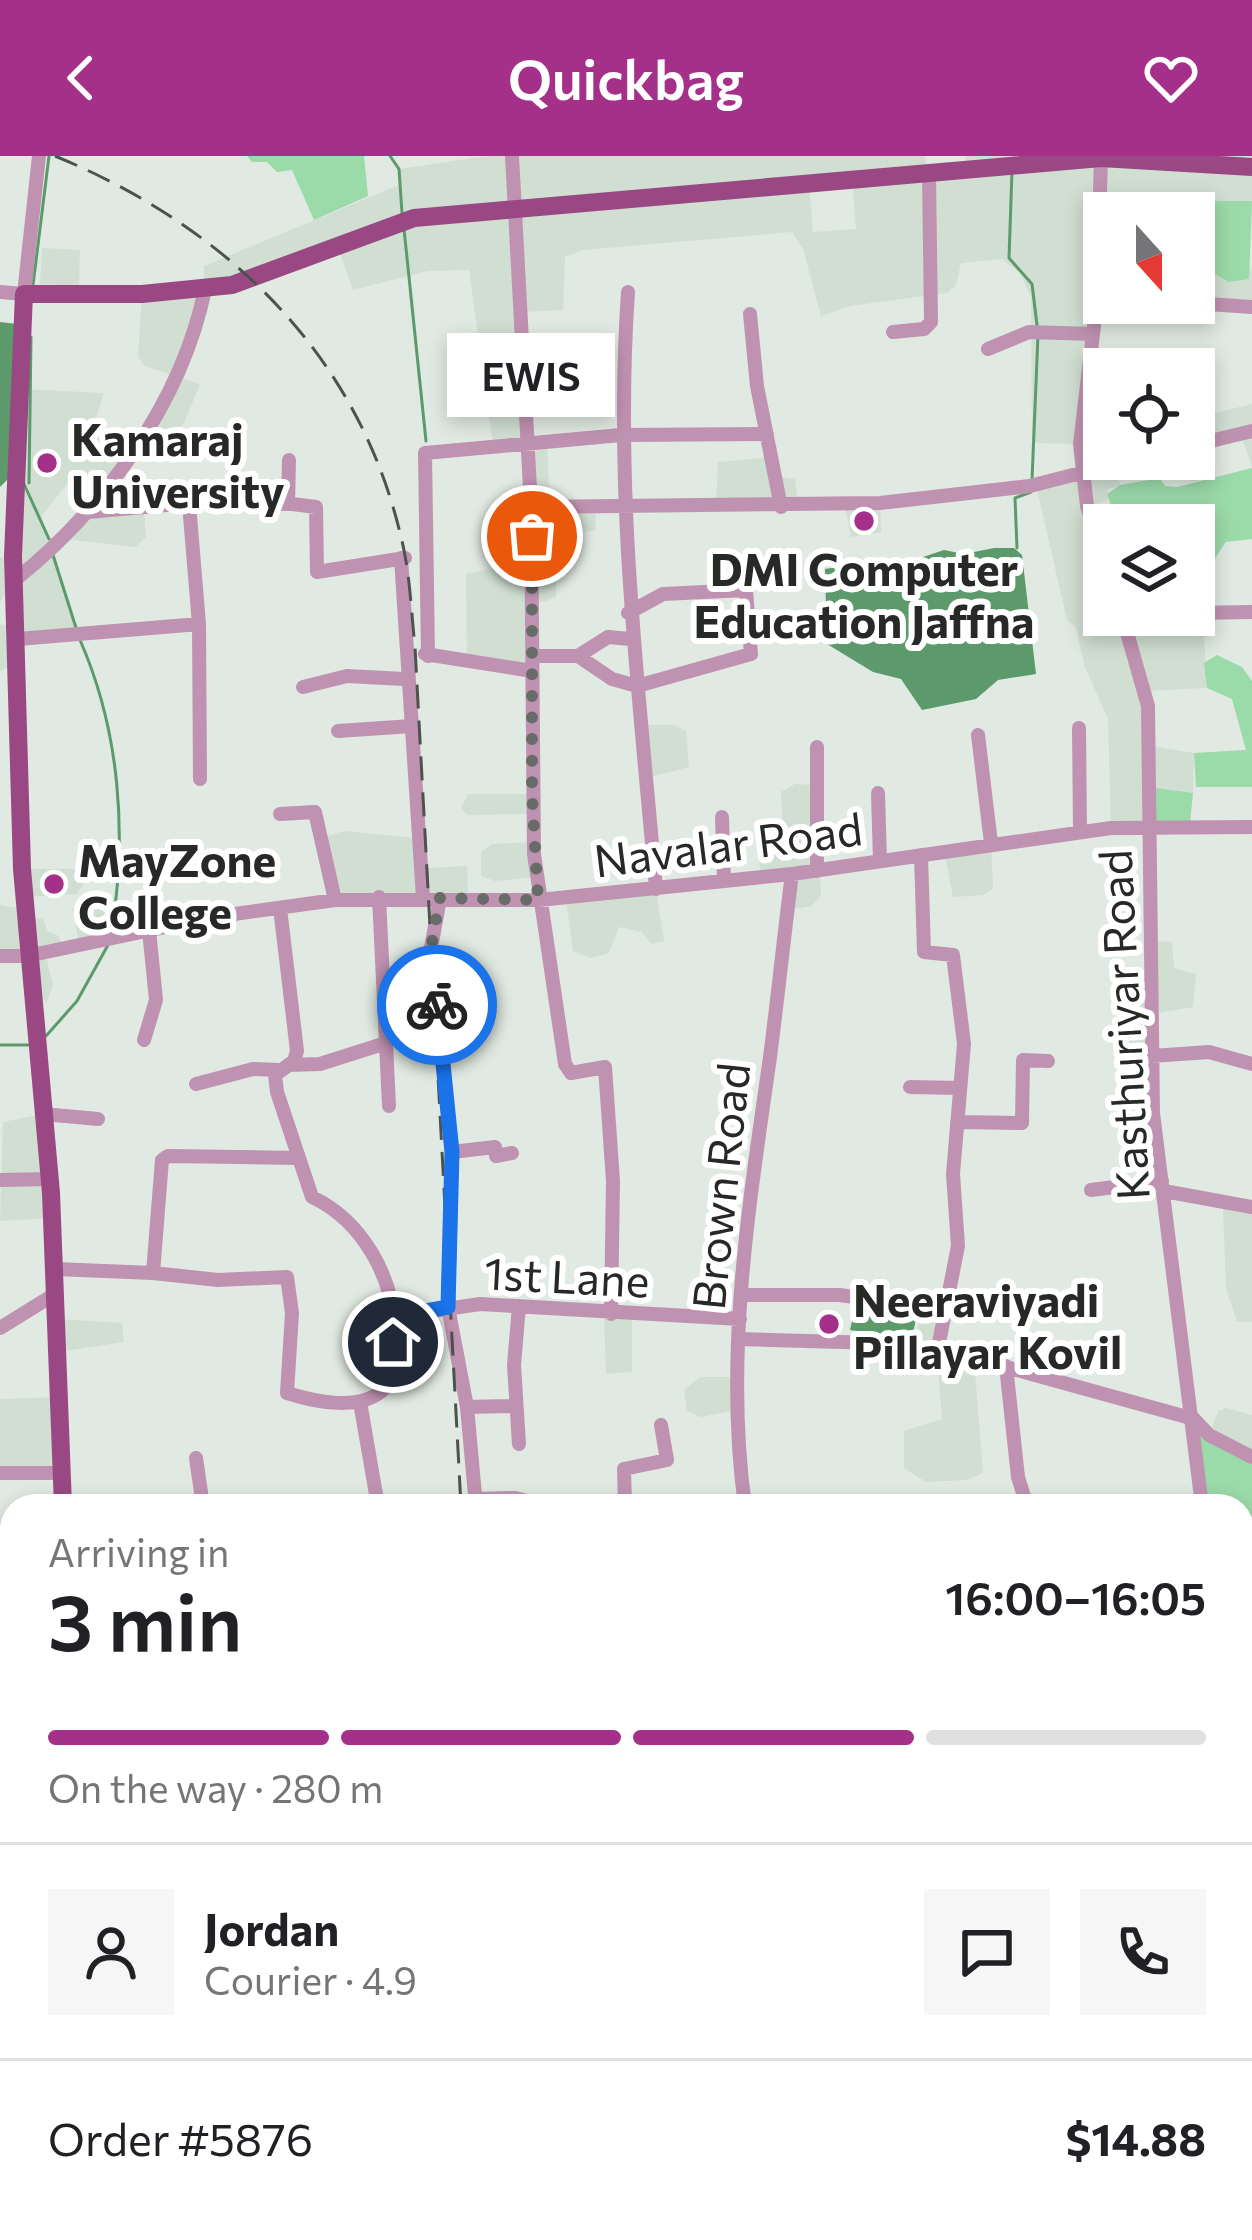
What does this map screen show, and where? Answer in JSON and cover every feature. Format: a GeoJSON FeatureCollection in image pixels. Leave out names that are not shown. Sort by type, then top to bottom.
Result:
{"type":"FeatureCollection","features":[{"type":"Feature","properties":{"kind":"main road"},"geometry":{"type":"LineString","coordinates":[[63,1494],[50,1179],[27,956],[15,580],[7,557],[30,294],[205,289],[252,279],[402,221],[927,165],[1101,157],[1252,167]]}},
{"type":"Feature","properties":{"kind":"main road"},"geometry":{"type":"LineString","coordinates":[[0,602],[15,580]]}},
{"type":"Feature","properties":{"kind":"street"},"geometry":{"type":"LineString","coordinates":[[0,292],[30,294],[39,156]]}},
{"type":"Feature","properties":{"kind":"street"},"geometry":{"type":"LineString","coordinates":[[512,156],[531,507],[538,900],[565,1064],[571,1072],[605,1067],[613,1181],[610,1314]]}},
{"type":"Feature","properties":{"kind":"street"},"geometry":{"type":"LineString","coordinates":[[1089,504],[1081,473],[1101,157]]}},
{"type":"Feature","properties":{"kind":"street"},"geometry":{"type":"LineString","coordinates":[[893,332],[923,329],[931,322],[927,165]]}},
{"type":"Feature","properties":{"kind":"street"},"geometry":{"type":"LineString","coordinates":[[15,580],[88,512],[168,391],[205,289]]}},
{"type":"Feature","properties":{"kind":"street"},"geometry":{"type":"LineString","coordinates":[[628,292],[621,435],[628,614],[656,889]]}},
{"type":"Feature","properties":{"kind":"street"},"geometry":{"type":"LineString","coordinates":[[1215,304],[1252,307]]}},
{"type":"Feature","properties":{"kind":"street"},"geometry":{"type":"LineString","coordinates":[[750,314],[781,507]]}},
{"type":"Feature","properties":{"kind":"street"},"geometry":{"type":"LineString","coordinates":[[988,350],[1029,332],[1093,334]]}},
{"type":"Feature","properties":{"kind":"street"},"geometry":{"type":"LineString","coordinates":[[1215,440],[1252,431]]}},
{"type":"Feature","properties":{"kind":"street"},"geometry":{"type":"LineString","coordinates":[[428,656],[423,454],[621,435],[767,434]]}},
{"type":"Feature","properties":{"kind":"street"},"geometry":{"type":"LineString","coordinates":[[200,779],[200,624],[189,504],[288,504],[289,460]]}},
{"type":"Feature","properties":{"kind":"street"},"geometry":{"type":"LineString","coordinates":[[531,507],[781,507],[987,492],[1081,473]]}},
{"type":"Feature","properties":{"kind":"street"},"geometry":{"type":"LineString","coordinates":[[88,512],[178,504]]}},
{"type":"Feature","properties":{"kind":"street"},"geometry":{"type":"LineString","coordinates":[[292,504],[315,506],[317,572],[423,555]]}},
{"type":"Feature","properties":{"kind":"street"},"geometry":{"type":"LineString","coordinates":[[401,558],[452,1152],[448,1307],[467,1407],[475,1494]]}},
{"type":"Feature","properties":{"kind":"street"},"geometry":{"type":"LineString","coordinates":[[578,656],[612,679],[637,686],[751,655],[746,590],[663,594],[628,614]]}},
{"type":"Feature","properties":{"kind":"street"},"geometry":{"type":"LineString","coordinates":[[1215,613],[1252,612]]}},
{"type":"Feature","properties":{"kind":"street"},"geometry":{"type":"LineString","coordinates":[[18,639],[200,624]]}},
{"type":"Feature","properties":{"kind":"street","name":"Kasthuriyar Road"},"geometry":{"type":"LineString","coordinates":[[1129,636],[1148,699],[1153,1056],[1163,1186],[1201,1494]]}},
{"type":"Feature","properties":{"kind":"street"},"geometry":{"type":"LineString","coordinates":[[409,637],[428,656],[532,664],[578,656],[608,637],[630,639]]}},
{"type":"Feature","properties":{"kind":"street"},"geometry":{"type":"LineString","coordinates":[[303,687],[347,676],[404,679]]}},
{"type":"Feature","properties":{"kind":"street"},"geometry":{"type":"LineString","coordinates":[[338,730],[412,726]]}},
{"type":"Feature","properties":{"kind":"street"},"geometry":{"type":"LineString","coordinates":[[1079,728],[1081,831]]}},
{"type":"Feature","properties":{"kind":"street"},"geometry":{"type":"LineString","coordinates":[[978,735],[991,844]]}},
{"type":"Feature","properties":{"kind":"street"},"geometry":{"type":"LineString","coordinates":[[817,747],[817,871]]}},
{"type":"Feature","properties":{"kind":"street"},"geometry":{"type":"LineString","coordinates":[[878,793],[880,861]]}},
{"type":"Feature","properties":{"kind":"street"},"geometry":{"type":"LineString","coordinates":[[280,814],[315,812],[334,900]]}},
{"type":"Feature","properties":{"kind":"street"},"geometry":{"type":"LineString","coordinates":[[722,817],[724,880]]}},
{"type":"Feature","properties":{"kind":"street","name":"Navalar Road"},"geometry":{"type":"LineString","coordinates":[[0,956],[27,956],[149,930],[334,900],[538,900],[921,860],[991,844],[1147,824],[1252,827]]}},
{"type":"Feature","properties":{"kind":"street"},"geometry":{"type":"LineString","coordinates":[[921,860],[924,952],[953,955],[964,1044],[953,1174],[958,1246],[950,1310],[937,1353]]}},
{"type":"Feature","properties":{"kind":"street","name":"Brown Road"},"geometry":{"type":"LineString","coordinates":[[744,1494],[737,1430],[738,1339],[760,1112],[792,874]]}},
{"type":"Feature","properties":{"kind":"street"},"geometry":{"type":"LineString","coordinates":[[379,897],[389,1106]]}},
{"type":"Feature","properties":{"kind":"street"},"geometry":{"type":"LineString","coordinates":[[55,1269],[218,1280],[287,1276],[292,1313],[285,1390],[303,1398],[359,1402],[385,1388],[394,1337],[377,1263],[346,1216],[312,1197],[277,1092],[283,1068],[297,1051],[280,908]]}},
{"type":"Feature","properties":{"kind":"street"},"geometry":{"type":"LineString","coordinates":[[144,1040],[156,1000],[149,930]]}},
{"type":"Feature","properties":{"kind":"street"},"geometry":{"type":"LineString","coordinates":[[196,1084],[253,1069],[320,1064],[386,1043]]}},
{"type":"Feature","properties":{"kind":"street"},"geometry":{"type":"LineString","coordinates":[[1153,1056],[1209,1052],[1252,1064]]}},
{"type":"Feature","properties":{"kind":"street"},"geometry":{"type":"LineString","coordinates":[[957,1122],[1022,1123],[1023,1060],[1048,1060]]}},
{"type":"Feature","properties":{"kind":"street"},"geometry":{"type":"LineString","coordinates":[[910,1088],[960,1088]]}},
{"type":"Feature","properties":{"kind":"street"},"geometry":{"type":"LineString","coordinates":[[44,1114],[98,1119]]}},
{"type":"Feature","properties":{"kind":"street"},"geometry":{"type":"LineString","coordinates":[[452,1152],[495,1147],[496,1156],[512,1153]]}},
{"type":"Feature","properties":{"kind":"street"},"geometry":{"type":"LineString","coordinates":[[153,1274],[165,1158],[298,1158]]}},
{"type":"Feature","properties":{"kind":"street"},"geometry":{"type":"LineString","coordinates":[[0,1180],[50,1179]]}},
{"type":"Feature","properties":{"kind":"street"},"geometry":{"type":"LineString","coordinates":[[1091,1190],[1163,1186],[1252,1207]]}},
{"type":"Feature","properties":{"kind":"street"},"geometry":{"type":"LineString","coordinates":[[0,1328],[56,1294]]}},
{"type":"Feature","properties":{"kind":"street"},"geometry":{"type":"LineString","coordinates":[[743,1295],[839,1295],[950,1310]]}},
{"type":"Feature","properties":{"kind":"street"},"geometry":{"type":"LineString","coordinates":[[519,1306],[515,1406],[519,1444]]}},
{"type":"Feature","properties":{"kind":"street","name":"1st Lane"},"geometry":{"type":"LineString","coordinates":[[392,1317],[448,1307],[519,1306],[740,1319]]}},
{"type":"Feature","properties":{"kind":"street"},"geometry":{"type":"LineString","coordinates":[[738,1339],[878,1343],[1006,1366],[1194,1419],[1210,1435],[1252,1457]]}},
{"type":"Feature","properties":{"kind":"street"},"geometry":{"type":"LineString","coordinates":[[1006,1366],[1023,1494]]}},
{"type":"Feature","properties":{"kind":"street"},"geometry":{"type":"LineString","coordinates":[[359,1402],[378,1494]]}},
{"type":"Feature","properties":{"kind":"street"},"geometry":{"type":"LineString","coordinates":[[467,1407],[515,1406]]}},
{"type":"Feature","properties":{"kind":"street"},"geometry":{"type":"LineString","coordinates":[[625,1494],[624,1469],[667,1460],[661,1425]]}},
{"type":"Feature","properties":{"kind":"street"},"geometry":{"type":"LineString","coordinates":[[196,1458],[201,1494]]}},
{"type":"Feature","properties":{"kind":"street"},"geometry":{"type":"LineString","coordinates":[[0,1473],[62,1473]]}},
{"type":"Feature","properties":{"kind":"shaded area"},"geometry":{"type":"Polygon","coordinates":[[[247,156],[364,156],[368,196],[314,220],[292,170],[277,172],[267,162],[252,162],[247,156]]]}},
{"type":"Feature","properties":{"kind":"shaded area"},"geometry":{"type":"Polygon","coordinates":[[[487,156],[924,156],[929,173],[965,170],[966,156],[1252,156],[1252,201],[1215,201],[1215,192],[1083,192],[1083,324],[1095,324],[1092,348],[1083,348],[1083,480],[1119,480],[1120,485],[1107,490],[1108,500],[1083,504],[1083,636],[1204,636],[1207,688],[1147,691],[1150,746],[1194,753],[1193,793],[1148,788],[1147,824],[1111,828],[1108,718],[1085,668],[1076,628],[1067,620],[1036,485],[1080,473],[1079,444],[1032,443],[1031,298],[1021,274],[1002,259],[961,263],[956,285],[947,293],[850,306],[821,316],[803,249],[792,232],[583,250],[565,257],[563,310],[521,312],[527,440],[547,439],[549,492],[563,497],[565,505],[595,505],[596,530],[557,537],[556,597],[543,602],[532,600],[528,442],[493,445],[469,270],[428,271],[353,290],[337,245],[205,289],[176,376],[200,384],[184,423],[173,435],[148,426],[175,376],[145,366],[138,357],[142,294],[204,289],[204,266],[399,185],[399,169],[487,156]],[[852,180],[809,184],[813,232],[856,229],[852,180]]]}},
{"type":"Feature","properties":{"kind":"shaded area"},"geometry":{"type":"Polygon","coordinates":[[[1215,201],[1252,201],[1249,279],[1229,282],[1215,274],[1215,201]]]}},
{"type":"Feature","properties":{"kind":"shaded area"},"geometry":{"type":"Polygon","coordinates":[[[42,248],[80,250],[79,286],[40,284],[42,248]]]}},
{"type":"Feature","properties":{"kind":"shaded area"},"geometry":{"type":"Polygon","coordinates":[[[1252,263],[1252,307],[1215,304],[1215,274],[1222,278],[1251,271],[1252,263]]]}},
{"type":"Feature","properties":{"kind":"shaded area"},"geometry":{"type":"Polygon","coordinates":[[[0,322],[17,324],[8,479],[0,487],[0,322]]]}},
{"type":"Feature","properties":{"kind":"shaded area"},"geometry":{"type":"Polygon","coordinates":[[[20,389],[104,393],[91,434],[129,456],[100,496],[73,476],[41,517],[78,634],[18,639],[8,668],[0,671],[0,624],[17,629],[13,582],[0,602],[0,558],[13,556],[20,389]]]}},
{"type":"Feature","properties":{"kind":"shaded area"},"geometry":{"type":"Polygon","coordinates":[[[1252,404],[1252,468],[1241,434],[1215,440],[1215,413],[1252,404]]]}},
{"type":"Feature","properties":{"kind":"shaded area"},"geometry":{"type":"Polygon","coordinates":[[[771,457],[775,476],[795,479],[799,508],[716,506],[718,462],[771,457]]]}},
{"type":"Feature","properties":{"kind":"shaded area"},"geometry":{"type":"Polygon","coordinates":[[[1252,468],[1252,539],[1226,542],[1215,558],[1215,504],[1111,504],[1107,494],[1120,485],[1149,480],[1177,487],[1252,468]]]}},
{"type":"Feature","properties":{"kind":"shaded area","name":"DMI Computer Education Jaffna"},"geometry":{"type":"Polygon","coordinates":[[[880,503],[881,532],[851,537],[845,506],[880,503]]]}},
{"type":"Feature","properties":{"kind":"shaded area"},"geometry":{"type":"Polygon","coordinates":[[[144,506],[146,537],[135,547],[64,539],[88,512],[144,506]]]}},
{"type":"Feature","properties":{"kind":"shaded area"},"geometry":{"type":"Polygon","coordinates":[[[1014,548],[1022,555],[1036,674],[998,680],[976,699],[922,710],[901,679],[873,672],[827,644],[825,569],[875,561],[902,564],[944,550],[964,554],[1014,548]]]}},
{"type":"Feature","properties":{"kind":"shaded area"},"geometry":{"type":"Polygon","coordinates":[[[516,564],[528,570],[529,664],[467,664],[466,574],[516,564]]]}},
{"type":"Feature","properties":{"kind":"shaded area"},"geometry":{"type":"Polygon","coordinates":[[[1217,655],[1242,667],[1252,681],[1252,787],[1196,787],[1194,753],[1246,750],[1232,699],[1207,688],[1204,663],[1217,655]]]}},
{"type":"Feature","properties":{"kind":"shaded area"},"geometry":{"type":"Polygon","coordinates":[[[642,725],[674,725],[686,731],[689,767],[646,778],[642,725]]]}},
{"type":"Feature","properties":{"kind":"shaded area"},"geometry":{"type":"Polygon","coordinates":[[[795,784],[816,785],[821,895],[812,906],[787,910],[792,875],[762,878],[757,852],[758,845],[783,838],[781,792],[795,784]]]}},
{"type":"Feature","properties":{"kind":"shaded area"},"geometry":{"type":"Polygon","coordinates":[[[1148,787],[1193,793],[1190,824],[1147,824],[1148,787]]]}},
{"type":"Feature","properties":{"kind":"shaded area"},"geometry":{"type":"Polygon","coordinates":[[[468,794],[532,794],[533,814],[467,815],[461,808],[468,794]]]}},
{"type":"Feature","properties":{"kind":"shaded area"},"geometry":{"type":"Polygon","coordinates":[[[344,831],[424,839],[426,868],[467,866],[468,899],[335,900],[324,837],[344,831]]]}},
{"type":"Feature","properties":{"kind":"shaded area"},"geometry":{"type":"Polygon","coordinates":[[[534,842],[536,877],[495,881],[481,876],[481,852],[492,844],[534,842]]]}},
{"type":"Feature","properties":{"kind":"shaded area"},"geometry":{"type":"Polygon","coordinates":[[[991,843],[993,889],[983,895],[953,897],[944,850],[991,843]]]}},
{"type":"Feature","properties":{"kind":"shaded area","name":"MayZone College"},"geometry":{"type":"Polygon","coordinates":[[[22,869],[86,869],[86,881],[77,894],[25,897],[22,869]]]}},
{"type":"Feature","properties":{"kind":"shaded area"},"geometry":{"type":"Polygon","coordinates":[[[656,889],[664,941],[651,944],[642,932],[619,927],[609,953],[590,958],[573,951],[566,898],[656,889]]]}},
{"type":"Feature","properties":{"kind":"shaded area"},"geometry":{"type":"Polygon","coordinates":[[[117,896],[111,937],[79,944],[73,908],[82,901],[117,896]]]}},
{"type":"Feature","properties":{"kind":"shaded area"},"geometry":{"type":"Polygon","coordinates":[[[0,905],[26,909],[25,920],[43,918],[47,931],[59,936],[62,947],[45,952],[53,985],[46,1004],[27,956],[0,956],[0,905]]]}},
{"type":"Feature","properties":{"kind":"shaded area"},"geometry":{"type":"Polygon","coordinates":[[[1151,941],[1172,942],[1174,968],[1196,974],[1193,1007],[1152,1014],[1153,1113],[1122,1114],[1124,1004],[1151,1002],[1151,941]]]}},
{"type":"Feature","properties":{"kind":"shaded area"},"geometry":{"type":"Polygon","coordinates":[[[43,1114],[53,1218],[0,1221],[3,1122],[43,1114]]]}},
{"type":"Feature","properties":{"kind":"shaded area"},"geometry":{"type":"Polygon","coordinates":[[[1223,1208],[1252,1212],[1252,1322],[1237,1321],[1226,1288],[1223,1208]]]}},
{"type":"Feature","properties":{"kind":"shaded area"},"geometry":{"type":"Polygon","coordinates":[[[857,1299],[918,1308],[912,1339],[850,1330],[857,1299]]]}},
{"type":"Feature","properties":{"kind":"shaded area"},"geometry":{"type":"Polygon","coordinates":[[[923,1306],[950,1309],[937,1353],[974,1358],[983,1473],[967,1480],[926,1482],[904,1468],[904,1431],[942,1419],[937,1354],[913,1348],[923,1306]]]}},
{"type":"Feature","properties":{"kind":"shaded area"},"geometry":{"type":"Polygon","coordinates":[[[604,1314],[632,1315],[632,1372],[606,1374],[604,1314]]]}},
{"type":"Feature","properties":{"kind":"shaded area"},"geometry":{"type":"Polygon","coordinates":[[[57,1319],[122,1323],[124,1342],[58,1352],[57,1319]]]}},
{"type":"Feature","properties":{"kind":"shaded area"},"geometry":{"type":"Polygon","coordinates":[[[700,1377],[736,1377],[736,1410],[701,1417],[687,1411],[684,1390],[700,1377]]]}},
{"type":"Feature","properties":{"kind":"shaded area"},"geometry":{"type":"Polygon","coordinates":[[[60,1397],[61,1473],[0,1473],[0,1399],[60,1397]]]}},
{"type":"Feature","properties":{"kind":"shaded area"},"geometry":{"type":"Polygon","coordinates":[[[1226,1408],[1252,1415],[1252,1457],[1209,1435],[1218,1411],[1226,1408]]]}},
{"type":"Feature","properties":{"kind":"shaded area"},"geometry":{"type":"Polygon","coordinates":[[[1194,1419],[1252,1457],[1252,1494],[1201,1494],[1194,1419]]]}},
{"type":"Feature","properties":{"kind":"waterway"},"geometry":{"type":"LineString","coordinates":[[33,285],[49,156]]}},
{"type":"Feature","properties":{"kind":"waterway"},"geometry":{"type":"LineString","coordinates":[[390,156],[399,169],[402,213]]}},
{"type":"Feature","properties":{"kind":"waterway"},"geometry":{"type":"LineString","coordinates":[[1012,171],[1009,258],[1032,284],[1037,325]]}},
{"type":"Feature","properties":{"kind":"waterway"},"geometry":{"type":"LineString","coordinates":[[404,229],[426,441]]}},
{"type":"Feature","properties":{"kind":"waterway"},"geometry":{"type":"LineString","coordinates":[[1032,480],[1038,335]]}},
{"type":"Feature","properties":{"kind":"waterway"},"geometry":{"type":"LineString","coordinates":[[29,483],[31,337]]}},
{"type":"Feature","properties":{"kind":"waterway"},"geometry":{"type":"LineString","coordinates":[[24,484],[49,539]]}},
{"type":"Feature","properties":{"kind":"waterway"},"geometry":{"type":"LineString","coordinates":[[1017,548],[1015,498],[1031,492]]}},
{"type":"Feature","properties":{"kind":"waterway"},"geometry":{"type":"LineString","coordinates":[[53,555],[77,631]]}},
{"type":"Feature","properties":{"kind":"waterway"},"geometry":{"type":"LineString","coordinates":[[80,640],[104,710],[117,783],[119,857],[112,930]]}},
{"type":"Feature","properties":{"kind":"waterway"},"geometry":{"type":"LineString","coordinates":[[46,1036],[77,1001],[108,945]]}},
{"type":"Feature","properties":{"kind":"waterway"},"geometry":{"type":"LineString","coordinates":[[0,1045],[28,1045]]}},
{"type":"Feature","properties":{"kind":"railway"},"geometry":{"type":"LineString","coordinates":[[55,156],[175,219],[276,304],[317,354],[353,410],[381,471],[401,537],[415,647],[460,1494]]}},
{"type":"Feature","properties":{"kind":"way so far"},"geometry":{"type":"LineString","coordinates":[[437,1005],[431,948],[440,898],[538,900],[532,794],[532,536]]}},
{"type":"Feature","properties":{"kind":"place","name":"Kamaraj University"},"geometry":{"type":"Point","coordinates":[47,463]}},
{"type":"Feature","properties":{"kind":"place","name":"DMI Computer Education Jaffna"},"geometry":{"type":"Point","coordinates":[864,521]}},
{"type":"Feature","properties":{"kind":"place","name":"EWIS"},"geometry":{"type":"Point","coordinates":[532,536]}},
{"type":"Feature","properties":{"kind":"place","name":"MayZone College"},"geometry":{"type":"Point","coordinates":[54,884]}},
{"type":"Feature","properties":{"kind":"place","name":"Neeraviyadi Pillayar Kovil"},"geometry":{"type":"Point","coordinates":[829,1324]}},
{"type":"Feature","properties":{"kind":"route"},"geometry":{"type":"LineString","coordinates":[[393,1342],[392,1317],[448,1307],[452,1152],[437,1005]]}}]}
